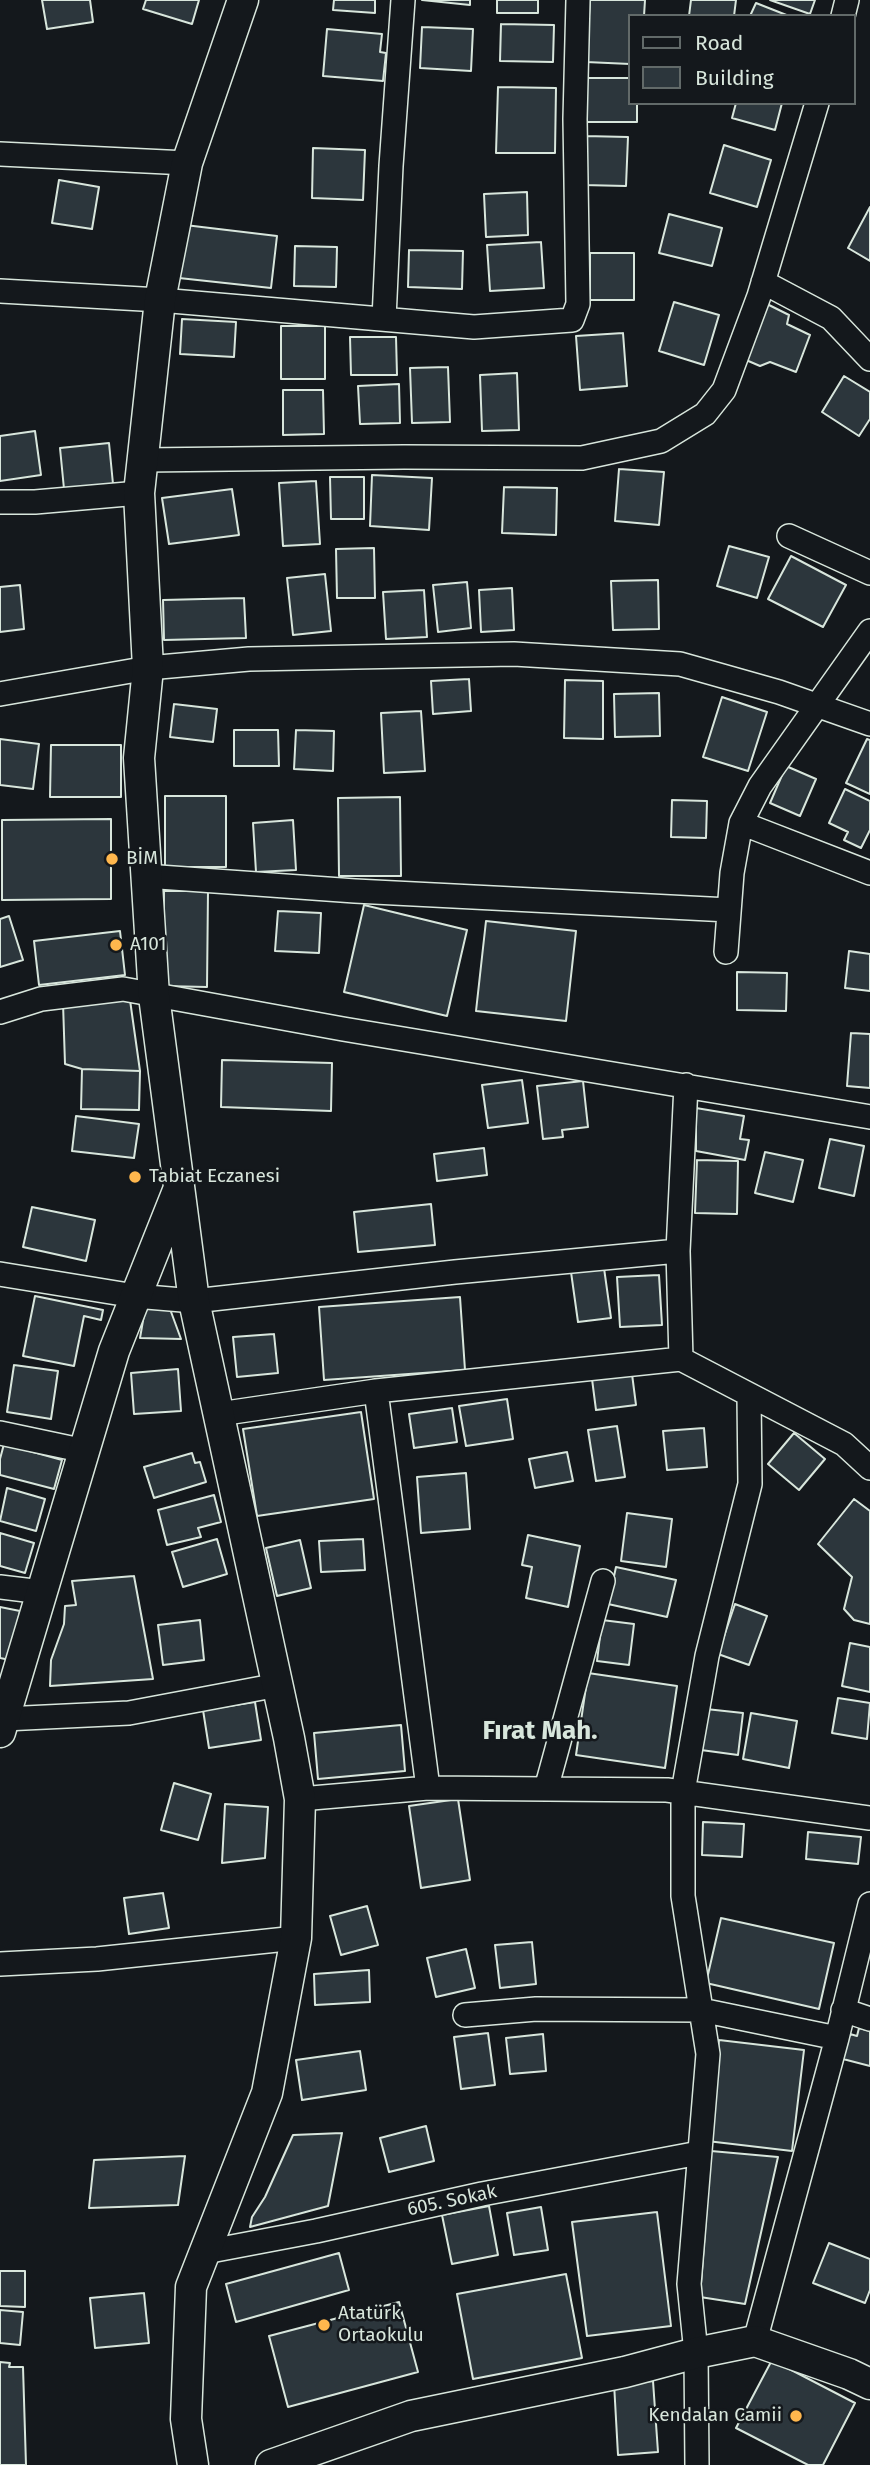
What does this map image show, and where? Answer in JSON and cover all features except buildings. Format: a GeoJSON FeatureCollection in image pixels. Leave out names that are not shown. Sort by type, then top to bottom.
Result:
{"type":"FeatureCollection","features":[{"type":"Feature","properties":{"kind":"street"},"geometry":{"type":"LineString","coordinates":[[193,2465],[186,2418],[191,2287],[267,2093],[296,1938],[299,1799],[278,1685],[194,1301],[154,996],[139,758],[148,668],[139,493],[160,300],[187,163],[243,0]]}},
{"type":"Feature","properties":{"kind":"street"},"geometry":{"type":"LineString","coordinates":[[384,319],[391,166],[403,0]]}},
{"type":"Feature","properties":{"kind":"street"},"geometry":{"type":"LineString","coordinates":[[0,291],[160,300],[474,327],[572,320],[578,304],[575,119],[578,0]]}},
{"type":"Feature","properties":{"kind":"street"},"geometry":{"type":"LineString","coordinates":[[144,460],[582,458],[661,442],[705,414],[724,390],[764,282],[816,105]]}},
{"type":"Feature","properties":{"kind":"street"},"geometry":{"type":"LineString","coordinates":[[0,154],[187,163]]}},
{"type":"Feature","properties":{"kind":"street"},"geometry":{"type":"LineString","coordinates":[[764,282],[831,318],[868,351]]}},
{"type":"Feature","properties":{"kind":"street"},"geometry":{"type":"LineString","coordinates":[[0,502],[35,502],[139,493]]}},
{"type":"Feature","properties":{"kind":"street"},"geometry":{"type":"LineString","coordinates":[[789,536],[870,573]]}},
{"type":"Feature","properties":{"kind":"street"},"geometry":{"type":"LineString","coordinates":[[726,952],[732,873],[741,823],[760,786],[870,631]]}},
{"type":"Feature","properties":{"kind":"street"},"geometry":{"type":"LineString","coordinates":[[0,694],[148,668],[249,659],[514,654],[680,664],[779,692],[870,724]]}},
{"type":"Feature","properties":{"kind":"street"},"geometry":{"type":"LineString","coordinates":[[741,823],[870,873]]}},
{"type":"Feature","properties":{"kind":"street"},"geometry":{"type":"LineString","coordinates":[[145,876],[355,891],[729,910]]}},
{"type":"Feature","properties":{"kind":"street"},"geometry":{"type":"LineString","coordinates":[[0,1012],[41,999],[123,989],[870,1117]]}},
{"type":"Feature","properties":{"kind":"street"},"geometry":{"type":"LineString","coordinates":[[681,1359],[678,1251],[686,1085]]}},
{"type":"Feature","properties":{"kind":"street"},"geometry":{"type":"LineString","coordinates":[[180,1186],[114,1351],[2,1725],[129,1713],[278,1685]]}},
{"type":"Feature","properties":{"kind":"street"},"geometry":{"type":"LineString","coordinates":[[0,1274],[135,1296],[194,1301],[678,1251]]}},
{"type":"Feature","properties":{"kind":"street"},"geometry":{"type":"LineString","coordinates":[[219,1414],[376,1391],[681,1359],[844,1444],[870,1468]]}},
{"type":"Feature","properties":{"kind":"street"},"geometry":{"type":"LineString","coordinates":[[376,1391],[428,1788]]}},
{"type":"Feature","properties":{"kind":"street"},"geometry":{"type":"LineString","coordinates":[[697,2465],[696,2353],[689,2284],[708,2054],[683,1896],[683,1791],[707,1656],[750,1484],[749,1396]]}},
{"type":"Feature","properties":{"kind":"street"},"geometry":{"type":"LineString","coordinates":[[0,1433],[85,1451]]}},
{"type":"Feature","properties":{"kind":"street"},"geometry":{"type":"LineString","coordinates":[[546,1789],[603,1581]]}},
{"type":"Feature","properties":{"kind":"street"},"geometry":{"type":"LineString","coordinates":[[0,1587],[42,1592]]}},
{"type":"Feature","properties":{"kind":"street"},"geometry":{"type":"LineString","coordinates":[[299,1799],[428,1788],[683,1791],[870,1818]]}},
{"type":"Feature","properties":{"kind":"street"},"geometry":{"type":"LineString","coordinates":[[755,2342],[837,2038],[870,1904]]}},
{"type":"Feature","properties":{"kind":"street"},"geometry":{"type":"LineString","coordinates":[[0,1964],[97,1959],[296,1938]]}},
{"type":"Feature","properties":{"kind":"street"},"geometry":{"type":"LineString","coordinates":[[465,2015],[536,2009],[701,2010],[837,2038]]}},
{"type":"Feature","properties":{"kind":"street"},"geometry":{"type":"LineString","coordinates":[[844,2010],[870,2019]]}},
{"type":"Feature","properties":{"kind":"street","name":"605. Sokak"},"geometry":{"type":"LineString","coordinates":[[205,2252],[316,2231],[482,2194],[699,2153]]}},
{"type":"Feature","properties":{"kind":"street"},"geometry":{"type":"LineString","coordinates":[[271,2465],[411,2416],[755,2342],[849,2374],[870,2384]]}},
{"type":"Feature","properties":{"kind":"place","name":"BİM"},"geometry":{"type":"Point","coordinates":[112,859]}},
{"type":"Feature","properties":{"kind":"place","name":"A101"},"geometry":{"type":"Point","coordinates":[116,945]}},
{"type":"Feature","properties":{"kind":"place","name":"Tabiat Eczanesi"},"geometry":{"type":"Point","coordinates":[135,1177]}},
{"type":"Feature","properties":{"kind":"place","name":"Atatürk Ortaokulu"},"geometry":{"type":"Point","coordinates":[324,2325]}},
{"type":"Feature","properties":{"kind":"place","name":"Kendalan Camii"},"geometry":{"type":"Point","coordinates":[796,2416]}},
{"type":"Feature","properties":{"kind":"district","name":"Fırat Mah."},"geometry":{"type":"Point","coordinates":[540,1732]}}]}
